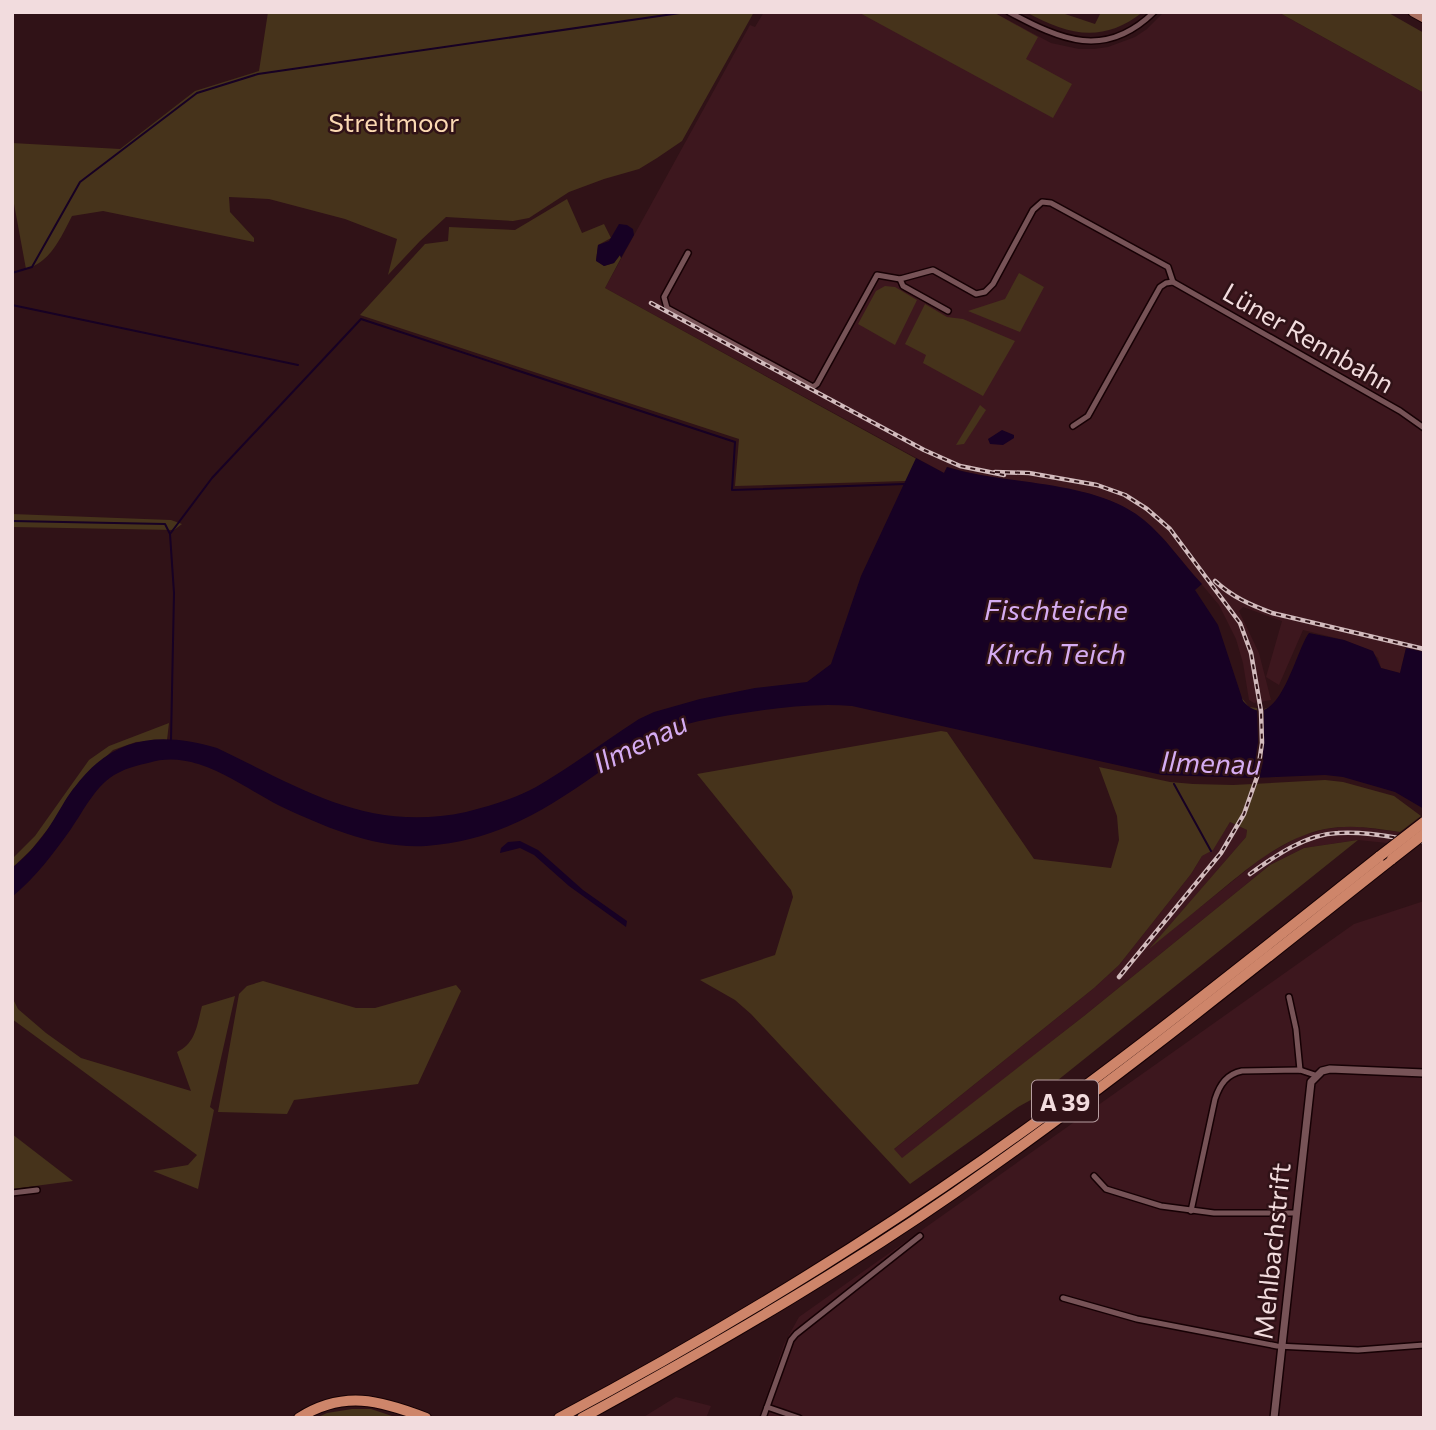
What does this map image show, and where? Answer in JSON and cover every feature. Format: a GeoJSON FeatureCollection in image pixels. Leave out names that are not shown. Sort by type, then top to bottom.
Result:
{"type":"FeatureCollection","features":[{"type":"Feature","properties":{"kind":"highway","name":"A 39"},"geometry":{"type":"LineString","coordinates":[[559,1417],[732,1322],[943,1187],[1144,1041],[1424,822]]}},
{"type":"Feature","properties":{"kind":"highway","name":"A 39"},"geometry":{"type":"LineString","coordinates":[[582,1418],[819,1282],[992,1167],[1169,1035],[1424,834]]}},
{"type":"Feature","properties":{"kind":"highway"},"geometry":{"type":"LineString","coordinates":[[591,1418],[625,1394]]}},
{"type":"Feature","properties":{"kind":"highway"},"geometry":{"type":"LineString","coordinates":[[299,1418],[319,1407],[336,1402],[369,1400],[387,1403],[426,1418]]}},
{"type":"Feature","properties":{"kind":"highway"},"geometry":{"type":"LineString","coordinates":[[310,1418],[337,1408],[368,1405],[386,1408],[406,1418]]}},
{"type":"Feature","properties":{"kind":"main road"},"geometry":{"type":"LineString","coordinates":[[1413,12],[1424,18]]}},
{"type":"Feature","properties":{"kind":"street"},"geometry":{"type":"LineString","coordinates":[[1009,12],[1055,36],[1094,41],[1122,34],[1143,23],[1154,12]]}},
{"type":"Feature","properties":{"kind":"street","name":"Lüner Rennbahn"},"geometry":{"type":"LineString","coordinates":[[900,279],[933,270],[976,294],[985,292],[993,284],[1033,210],[1042,202],[1047,202],[1168,267],[1173,282],[1400,411],[1424,428]]}},
{"type":"Feature","properties":{"kind":"street"},"geometry":{"type":"LineString","coordinates":[[688,253],[664,297],[667,308],[813,387],[877,275],[900,279],[903,286],[948,311]]}},
{"type":"Feature","properties":{"kind":"street"},"geometry":{"type":"LineString","coordinates":[[1073,426],[1088,416],[1160,287],[1166,282],[1173,282]]}},
{"type":"Feature","properties":{"kind":"street"},"geometry":{"type":"LineString","coordinates":[[1289,997],[1296,1029],[1300,1070]]}},
{"type":"Feature","properties":{"kind":"street"},"geometry":{"type":"LineString","coordinates":[[1191,1211],[1215,1098],[1223,1082],[1235,1073],[1300,1070],[1315,1075],[1330,1069],[1424,1073]]}},
{"type":"Feature","properties":{"kind":"street","name":"Mehlbachstrift"},"geometry":{"type":"LineString","coordinates":[[1274,1418],[1309,1088],[1315,1075]]}},
{"type":"Feature","properties":{"kind":"street"},"geometry":{"type":"LineString","coordinates":[[1094,1177],[1106,1189],[1151,1204],[1191,1211],[1296,1213]]}},
{"type":"Feature","properties":{"kind":"street"},"geometry":{"type":"LineString","coordinates":[[12,1193],[37,1190]]}},
{"type":"Feature","properties":{"kind":"street"},"geometry":{"type":"LineString","coordinates":[[763,1418],[791,1340],[796,1334],[920,1236]]}},
{"type":"Feature","properties":{"kind":"street"},"geometry":{"type":"LineString","coordinates":[[1063,1298],[1171,1327],[1283,1347],[1358,1350],[1424,1345]]}},
{"type":"Feature","properties":{"kind":"street"},"geometry":{"type":"LineString","coordinates":[[767,1406],[799,1418]]}},
{"type":"Feature","properties":{"kind":"shaded area"},"geometry":{"type":"Polygon","coordinates":[[[764,12],[993,12],[1051,43],[1094,49],[1135,37],[1164,12],[1278,12],[1424,93],[1424,652],[1406,648],[1400,673],[1381,668],[1378,658],[1369,650],[1344,640],[1303,630],[1279,685],[1266,677],[1282,621],[1243,607],[1239,611],[1259,653],[1271,700],[1254,703],[1249,700],[1236,639],[1219,605],[1162,537],[1133,513],[1111,501],[1087,493],[981,476],[947,467],[944,473],[605,288],[750,25],[755,27],[764,12]]]}},
{"type":"Feature","properties":{"kind":"shaded area"},"geometry":{"type":"Polygon","coordinates":[[[1230,822],[1247,830],[1246,837],[1153,945],[1264,856],[1300,836],[1325,829],[1352,826],[1400,832],[1387,843],[1358,840],[1304,848],[1270,865],[902,1159],[893,1150],[1119,965],[1191,874],[1202,856],[1213,849],[1230,822]]]}},
{"type":"Feature","properties":{"kind":"shaded area"},"geometry":{"type":"Polygon","coordinates":[[[1424,901],[1424,1418],[759,1418],[784,1344],[799,1317],[1354,924],[1424,901]]]}},
{"type":"Feature","properties":{"kind":"shaded area"},"geometry":{"type":"Polygon","coordinates":[[[676,1397],[711,1406],[706,1418],[642,1418],[676,1397]]]}},
{"type":"Feature","properties":{"kind":"green space","name":"Streitmoor"},"geometry":{"type":"Polygon","coordinates":[[[268,12],[754,12],[682,141],[639,169],[569,192],[529,218],[513,221],[446,217],[388,275],[397,239],[345,219],[269,199],[229,197],[230,212],[254,238],[254,242],[103,211],[72,216],[49,255],[35,266],[26,269],[12,193],[12,143],[120,149],[195,91],[259,71],[268,12]]]}},
{"type":"Feature","properties":{"kind":"green space"},"geometry":{"type":"Polygon","coordinates":[[[858,12],[993,12],[1038,37],[1026,59],[1072,84],[1053,118],[858,12]]]}},
{"type":"Feature","properties":{"kind":"green space"},"geometry":{"type":"Polygon","coordinates":[[[1026,12],[1059,12],[1095,24],[1101,12],[1143,12],[1113,29],[1085,33],[1056,26],[1026,12]]]}},
{"type":"Feature","properties":{"kind":"green space"},"geometry":{"type":"Polygon","coordinates":[[[1278,12],[1387,12],[1424,33],[1424,93],[1278,12]]]}},
{"type":"Feature","properties":{"kind":"green space"},"geometry":{"type":"Polygon","coordinates":[[[567,199],[582,233],[604,224],[611,238],[598,245],[596,260],[604,266],[614,263],[620,255],[621,258],[605,288],[944,474],[1241,697],[1249,707],[1264,709],[1380,669],[1424,739],[832,664],[906,481],[735,486],[739,439],[360,315],[425,244],[448,241],[449,227],[515,230],[567,199]]]}},
{"type":"Feature","properties":{"kind":"green space"},"geometry":{"type":"Polygon","coordinates":[[[1019,273],[1044,287],[1020,332],[968,311],[1005,299],[1019,273]]]}},
{"type":"Feature","properties":{"kind":"green space"},"geometry":{"type":"Polygon","coordinates":[[[885,286],[895,287],[917,300],[895,345],[858,324],[876,291],[885,286]]]}},
{"type":"Feature","properties":{"kind":"green space"},"geometry":{"type":"Polygon","coordinates":[[[925,304],[947,317],[963,319],[1015,341],[983,396],[923,363],[926,355],[905,344],[925,304]]]}},
{"type":"Feature","properties":{"kind":"green space"},"geometry":{"type":"Polygon","coordinates":[[[980,405],[986,410],[964,444],[956,445],[980,405]]]}},
{"type":"Feature","properties":{"kind":"green space"},"geometry":{"type":"Polygon","coordinates":[[[12,514],[171,520],[182,524],[174,530],[12,527],[12,514]]]}},
{"type":"Feature","properties":{"kind":"green space"},"geometry":{"type":"Polygon","coordinates":[[[169,723],[167,740],[136,742],[113,750],[73,789],[51,825],[12,868],[12,859],[35,836],[89,760],[109,746],[169,723]]]}},
{"type":"Feature","properties":{"kind":"green space"},"geometry":{"type":"Polygon","coordinates":[[[947,732],[1034,859],[1111,868],[1119,840],[1117,816],[1099,767],[1170,782],[1193,784],[1233,785],[1325,780],[1343,782],[1394,796],[1421,816],[1400,832],[1344,827],[1325,829],[1295,839],[1256,862],[1149,949],[1246,837],[1247,830],[1230,822],[1213,850],[1202,856],[1191,874],[1119,965],[894,1149],[902,1158],[1084,1016],[1270,865],[1304,848],[1358,840],[1038,1096],[1018,1107],[910,1184],[751,1014],[735,1000],[700,980],[775,955],[793,897],[791,890],[697,774],[947,732]]]}},
{"type":"Feature","properties":{"kind":"green space"},"geometry":{"type":"Polygon","coordinates":[[[263,981],[356,1008],[375,1008],[456,985],[461,991],[418,1084],[294,1100],[287,1114],[218,1112],[239,994],[247,986],[263,981]]]}},
{"type":"Feature","properties":{"kind":"green space"},"geometry":{"type":"Polygon","coordinates":[[[235,996],[210,1107],[214,1110],[198,1189],[153,1171],[188,1165],[197,1155],[12,1019],[12,997],[18,1009],[81,1058],[191,1091],[177,1052],[192,1038],[202,1006],[235,996]]]}},
{"type":"Feature","properties":{"kind":"green space"},"geometry":{"type":"Polygon","coordinates":[[[12,1134],[73,1181],[12,1189],[12,1134]]]}},
{"type":"Feature","properties":{"kind":"green space"},"geometry":{"type":"Polygon","coordinates":[[[371,1409],[398,1418],[316,1418],[327,1413],[371,1409]]]}},
{"type":"Feature","properties":{"kind":"water"},"geometry":{"type":"Polygon","coordinates":[[[619,224],[633,229],[634,235],[621,258],[620,255],[614,263],[604,266],[596,261],[598,245],[609,241],[619,224]]]}},
{"type":"Feature","properties":{"kind":"water"},"geometry":{"type":"Polygon","coordinates":[[[1002,430],[1014,435],[1014,438],[1003,445],[990,444],[988,439],[1002,430]]]}},
{"type":"Feature","properties":{"kind":"water","name":"Fischteiche"},"geometry":{"type":"Polygon","coordinates":[[[916,458],[944,473],[947,467],[1076,490],[1124,507],[1144,520],[1202,584],[1195,590],[1218,625],[1243,701],[1255,710],[1266,709],[1275,701],[1284,688],[1309,633],[1344,640],[1373,651],[1381,668],[1400,673],[1406,648],[1424,652],[1424,809],[1395,792],[1343,777],[1162,775],[852,706],[809,706],[727,716],[669,729],[644,742],[557,800],[517,822],[475,838],[426,846],[388,844],[333,829],[280,806],[217,771],[200,765],[166,760],[140,765],[121,771],[104,783],[51,856],[12,897],[12,868],[43,836],[74,788],[104,757],[138,742],[176,740],[217,748],[336,803],[366,812],[431,817],[475,810],[528,791],[654,712],[755,688],[807,682],[831,664],[861,576],[916,458]]]}},
{"type":"Feature","properties":{"kind":"water"},"geometry":{"type":"Polygon","coordinates":[[[520,841],[538,850],[583,890],[627,921],[626,927],[569,886],[534,855],[520,848],[500,853],[501,848],[508,842],[520,841]]]}},
{"type":"Feature","properties":{"kind":"pier"},"geometry":{"type":"Polygon","coordinates":[[[1264,705],[1263,759],[1259,781],[1252,782],[1258,742],[1257,706],[1264,705]]]}},
{"type":"Feature","properties":{"kind":"waterway"},"geometry":{"type":"LineString","coordinates":[[12,273],[32,267],[80,182],[197,93],[258,74],[687,12]]}},
{"type":"Feature","properties":{"kind":"waterway"},"geometry":{"type":"LineString","coordinates":[[12,305],[298,365]]}},
{"type":"Feature","properties":{"kind":"waterway"},"geometry":{"type":"LineString","coordinates":[[170,534],[212,478],[361,319],[735,442],[732,490],[905,484]]}},
{"type":"Feature","properties":{"kind":"waterway"},"geometry":{"type":"LineString","coordinates":[[12,521],[165,524],[170,534],[174,593],[171,740]]}},
{"type":"Feature","properties":{"kind":"waterway","name":"Ilmenau"},"geometry":{"type":"LineString","coordinates":[[1174,784],[1211,851]]}},
{"type":"Feature","properties":{"kind":"railway"},"geometry":{"type":"LineString","coordinates":[[651,303],[924,450],[960,466],[1004,475]]}},
{"type":"Feature","properties":{"kind":"railway"},"geometry":{"type":"LineString","coordinates":[[995,472],[1029,473],[1097,485],[1125,495],[1147,509],[1170,529],[1240,623],[1251,653],[1261,711],[1262,743],[1257,777],[1244,814],[1221,853],[1119,977]]}},
{"type":"Feature","properties":{"kind":"railway"},"geometry":{"type":"LineString","coordinates":[[1215,581],[1242,600],[1272,613],[1424,649]]}},
{"type":"Feature","properties":{"kind":"railway"},"geometry":{"type":"LineString","coordinates":[[1250,874],[1291,847],[1326,834],[1359,833],[1424,842]]}},
{"type":"Feature","properties":{"kind":"water label","name":"Kirch Teich"},"geometry":{"type":"Point","coordinates":[1056,653]}}]}
